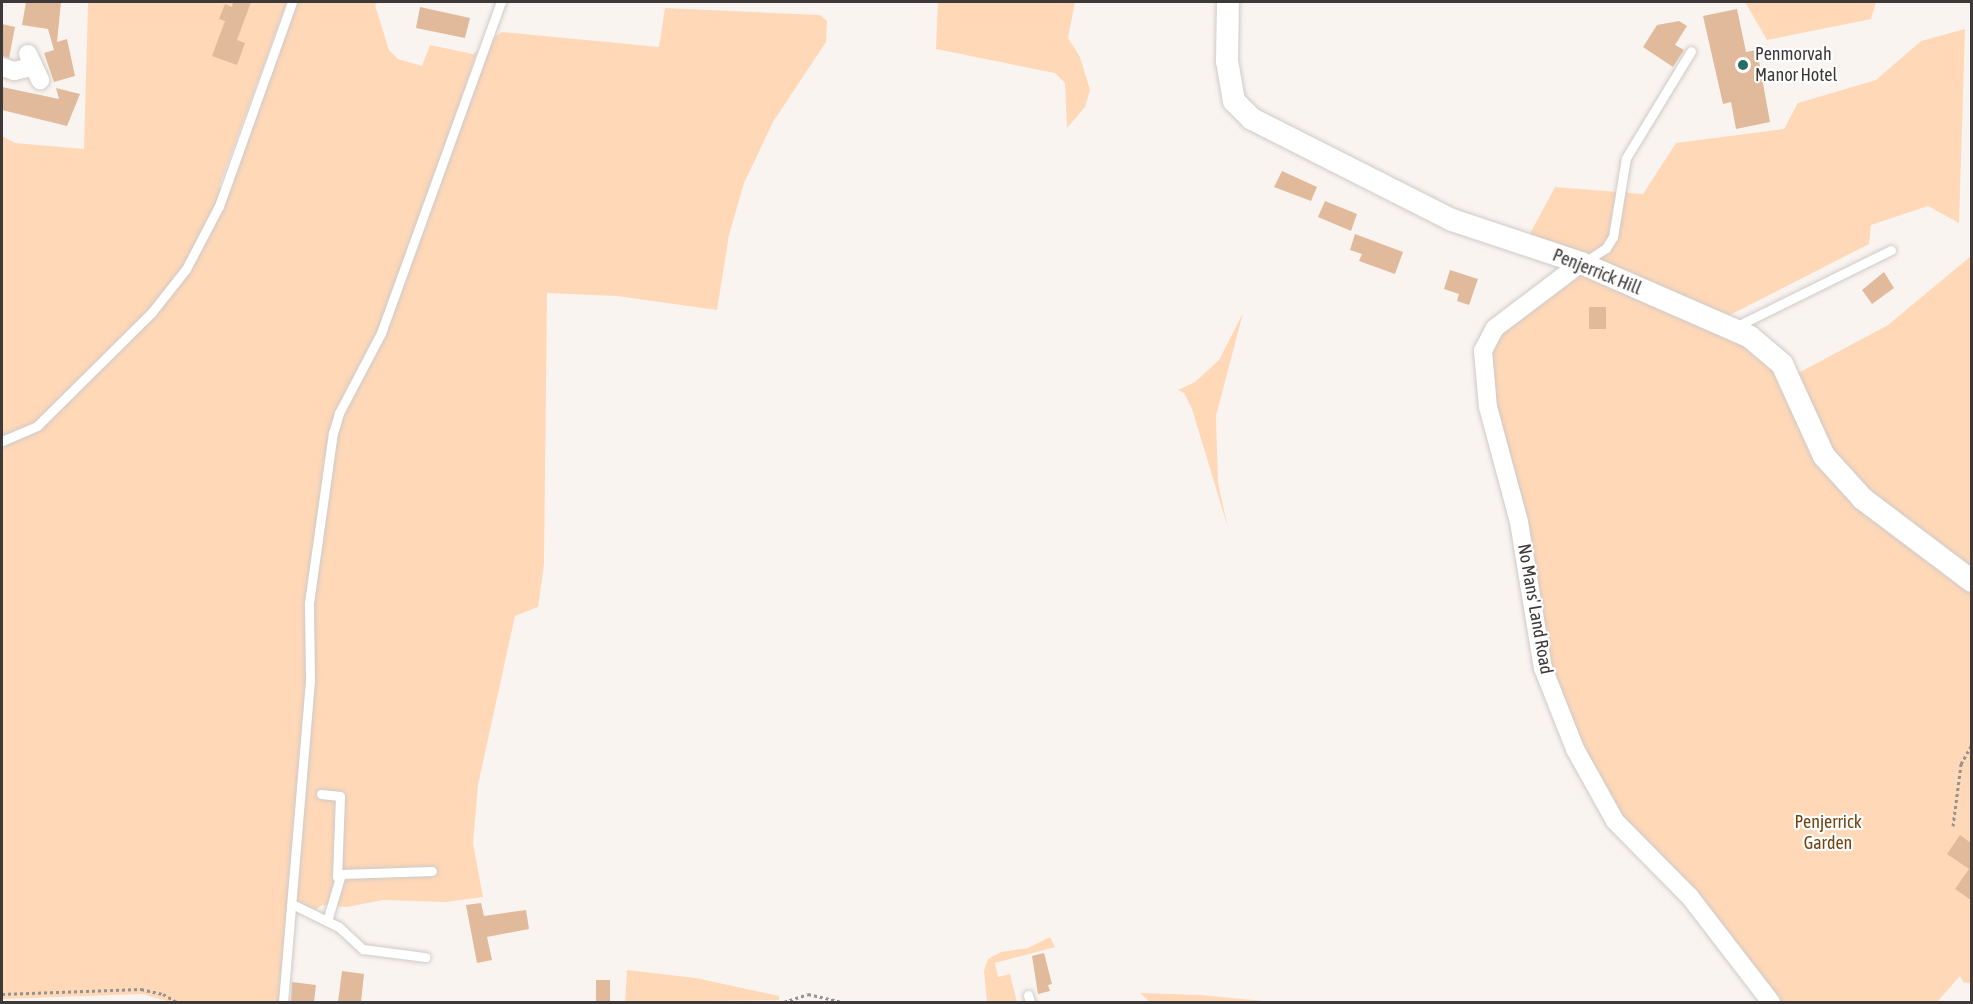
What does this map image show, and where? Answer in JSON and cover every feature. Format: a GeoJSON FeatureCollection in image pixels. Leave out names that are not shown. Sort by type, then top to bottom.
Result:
{"type":"FeatureCollection","features":[{"type":"Feature","properties":{"kind":"street","name":"Penjerrick Hill"},"geometry":{"type":"LineString","coordinates":[[1228,2],[1227,61],[1234,102],[1252,119],[1452,219],[1581,263],[1749,337],[1782,364],[1824,456],[1863,500],[1971,581]]}},
{"type":"Feature","properties":{"kind":"street"},"geometry":{"type":"LineString","coordinates":[[2,67],[14,71],[33,67]]}},
{"type":"Feature","properties":{"kind":"street","name":"No Mans' Land Road"},"geometry":{"type":"LineString","coordinates":[[1581,263],[1495,328],[1483,351],[1488,407],[1520,522],[1543,668],[1575,749],[1615,821],[1690,897],[1771,1002]]}},
{"type":"Feature","properties":{"kind":"lane"},"geometry":{"type":"LineString","coordinates":[[2,441],[37,426],[152,312],[186,269],[214,218],[292,2]]}},
{"type":"Feature","properties":{"kind":"lane"},"geometry":{"type":"LineString","coordinates":[[283,1002],[310,670],[309,603],[333,433],[343,405],[381,333],[501,2]]}},
{"type":"Feature","properties":{"kind":"lane"},"geometry":{"type":"LineString","coordinates":[[1581,263],[1600,252],[1613,237],[1626,158],[1691,51]]}},
{"type":"Feature","properties":{"kind":"lane"},"geometry":{"type":"LineString","coordinates":[[1730,329],[1892,250]]}},
{"type":"Feature","properties":{"kind":"lane"},"geometry":{"type":"LineString","coordinates":[[321,794],[340,796],[337,877],[327,921]]}},
{"type":"Feature","properties":{"kind":"lane"},"geometry":{"type":"LineString","coordinates":[[337,877],[364,870],[432,871]]}},
{"type":"Feature","properties":{"kind":"lane"},"geometry":{"type":"LineString","coordinates":[[292,904],[346,931],[363,949],[424,957]]}},
{"type":"Feature","properties":{"kind":"path"},"geometry":{"type":"LineString","coordinates":[[1953,826],[1961,764],[1971,744]]}},
{"type":"Feature","properties":{"kind":"path"},"geometry":{"type":"LineString","coordinates":[[2,994],[141,989],[163,994],[177,1002]]}},
{"type":"Feature","properties":{"kind":"path"},"geometry":{"type":"LineString","coordinates":[[784,1002],[808,994],[843,1002]]}},
{"type":"Feature","properties":{"kind":"green space"},"geometry":{"type":"Polygon","coordinates":[[[88,2],[287,2],[219,187],[225,189],[296,2],[379,2],[375,5],[389,50],[398,59],[422,66],[430,45],[473,54],[478,50],[440,161],[484,44],[502,32],[659,47],[665,8],[820,15],[827,21],[826,42],[773,122],[744,183],[729,235],[717,310],[617,296],[547,293],[544,564],[538,607],[515,616],[478,785],[473,843],[483,897],[445,902],[383,900],[347,907],[322,905],[315,910],[292,901],[281,1002],[171,1002],[142,994],[2,999],[2,136],[15,143],[84,149],[88,2]]]}},
{"type":"Feature","properties":{"kind":"green space"},"geometry":{"type":"Polygon","coordinates":[[[938,2],[1075,2],[1068,38],[1080,57],[1090,90],[1085,107],[1067,128],[1065,83],[1055,73],[936,49],[938,2]]]}},
{"type":"Feature","properties":{"kind":"green space"},"geometry":{"type":"Polygon","coordinates":[[[1745,2],[1876,2],[1871,19],[1767,40],[1745,2]]]}},
{"type":"Feature","properties":{"kind":"green space"},"geometry":{"type":"Polygon","coordinates":[[[1965,29],[1959,223],[1928,206],[1871,225],[1869,244],[1728,316],[1526,241],[1555,187],[1643,194],[1676,143],[1784,129],[1798,103],[1876,80],[1921,41],[1965,29]]]}},
{"type":"Feature","properties":{"kind":"green space","name":"Penjerrick Garden"},"geometry":{"type":"Polygon","coordinates":[[[1971,256],[1971,984],[1963,982],[1960,976],[1937,1002],[1776,1002],[1619,817],[1579,746],[1550,677],[1490,403],[1492,337],[1578,272],[1708,323],[1780,366],[1826,454],[1791,377],[1888,325],[1971,256]]]}},
{"type":"Feature","properties":{"kind":"green space"},"geometry":{"type":"Polygon","coordinates":[[[1243,313],[1216,416],[1218,483],[1228,528],[1192,409],[1184,393],[1178,390],[1195,382],[1219,360],[1243,313]]]}},
{"type":"Feature","properties":{"kind":"green space"},"geometry":{"type":"Polygon","coordinates":[[[1050,937],[1055,947],[995,963],[998,977],[1010,974],[1017,1002],[987,1002],[984,971],[988,959],[1001,952],[1028,948],[1050,937]]]}},
{"type":"Feature","properties":{"kind":"green space"},"geometry":{"type":"Polygon","coordinates":[[[627,970],[696,978],[779,996],[779,1000],[625,1002],[627,970]]]}},
{"type":"Feature","properties":{"kind":"green space"},"geometry":{"type":"Polygon","coordinates":[[[1140,993],[1200,995],[1276,1002],[1150,1002],[1140,993]]]}},
{"type":"Feature","properties":{"kind":"building"},"geometry":{"type":"Polygon","coordinates":[[[26,2],[61,2],[57,42],[67,39],[75,76],[54,82],[44,53],[54,50],[48,29],[22,25],[26,2]]]}},
{"type":"Feature","properties":{"kind":"building"},"geometry":{"type":"Polygon","coordinates":[[[233,2],[251,2],[237,40],[245,43],[237,65],[212,56],[225,21],[219,19],[225,4],[232,7],[233,2]]]}},
{"type":"Feature","properties":{"kind":"building"},"geometry":{"type":"Polygon","coordinates":[[[420,7],[470,18],[465,38],[416,28],[420,7]]]}},
{"type":"Feature","properties":{"kind":"building","name":"Penmorvah Manor Hotel"},"geometry":{"type":"Polygon","coordinates":[[[1737,9],[1746,52],[1757,50],[1770,122],[1736,129],[1731,102],[1723,104],[1703,16],[1737,9]]]}},
{"type":"Feature","properties":{"kind":"building"},"geometry":{"type":"Polygon","coordinates":[[[1679,21],[1687,26],[1675,45],[1684,50],[1673,67],[1643,47],[1657,25],[1679,21]]]}},
{"type":"Feature","properties":{"kind":"building"},"geometry":{"type":"Polygon","coordinates":[[[2,24],[15,27],[9,58],[2,56],[2,24]]]}},
{"type":"Feature","properties":{"kind":"building"},"geometry":{"type":"Polygon","coordinates":[[[2,87],[59,99],[56,88],[80,94],[67,126],[2,110],[2,87]]]}},
{"type":"Feature","properties":{"kind":"building"},"geometry":{"type":"Polygon","coordinates":[[[1282,171],[1317,187],[1311,201],[1274,187],[1282,171]]]}},
{"type":"Feature","properties":{"kind":"building"},"geometry":{"type":"Polygon","coordinates":[[[1325,201],[1357,214],[1351,231],[1318,217],[1325,201]]]}},
{"type":"Feature","properties":{"kind":"building"},"geometry":{"type":"Polygon","coordinates":[[[1355,234],[1403,252],[1395,274],[1359,261],[1362,254],[1350,250],[1355,234]]]}},
{"type":"Feature","properties":{"kind":"building"},"geometry":{"type":"Polygon","coordinates":[[[1450,270],[1478,279],[1469,305],[1457,301],[1459,294],[1444,289],[1450,270]]]}},
{"type":"Feature","properties":{"kind":"building"},"geometry":{"type":"Polygon","coordinates":[[[1884,272],[1894,288],[1872,304],[1862,290],[1884,272]]]}},
{"type":"Feature","properties":{"kind":"building"},"geometry":{"type":"Polygon","coordinates":[[[1589,307],[1606,307],[1606,329],[1589,329],[1589,307]]]}},
{"type":"Feature","properties":{"kind":"building"},"geometry":{"type":"Polygon","coordinates":[[[1960,835],[1971,843],[1971,900],[1955,889],[1969,869],[1947,854],[1960,835]]]}},
{"type":"Feature","properties":{"kind":"building"},"geometry":{"type":"Polygon","coordinates":[[[481,903],[484,916],[526,910],[529,929],[487,937],[492,960],[477,963],[466,905],[481,903]]]}},
{"type":"Feature","properties":{"kind":"building"},"geometry":{"type":"Polygon","coordinates":[[[1044,953],[1052,984],[1048,985],[1050,991],[1038,994],[1032,956],[1044,953]]]}},
{"type":"Feature","properties":{"kind":"building"},"geometry":{"type":"Polygon","coordinates":[[[342,971],[364,974],[361,1002],[338,1002],[342,971]]]}},
{"type":"Feature","properties":{"kind":"building"},"geometry":{"type":"Polygon","coordinates":[[[596,980],[610,980],[610,1002],[596,1002],[596,980]]]}},
{"type":"Feature","properties":{"kind":"building"},"geometry":{"type":"Polygon","coordinates":[[[292,982],[316,985],[314,1002],[291,1002],[292,982]]]}},
{"type":"Feature","properties":{"kind":"place","name":"Penmorvah Manor Hotel"},"geometry":{"type":"Point","coordinates":[1743,65]}}]}
